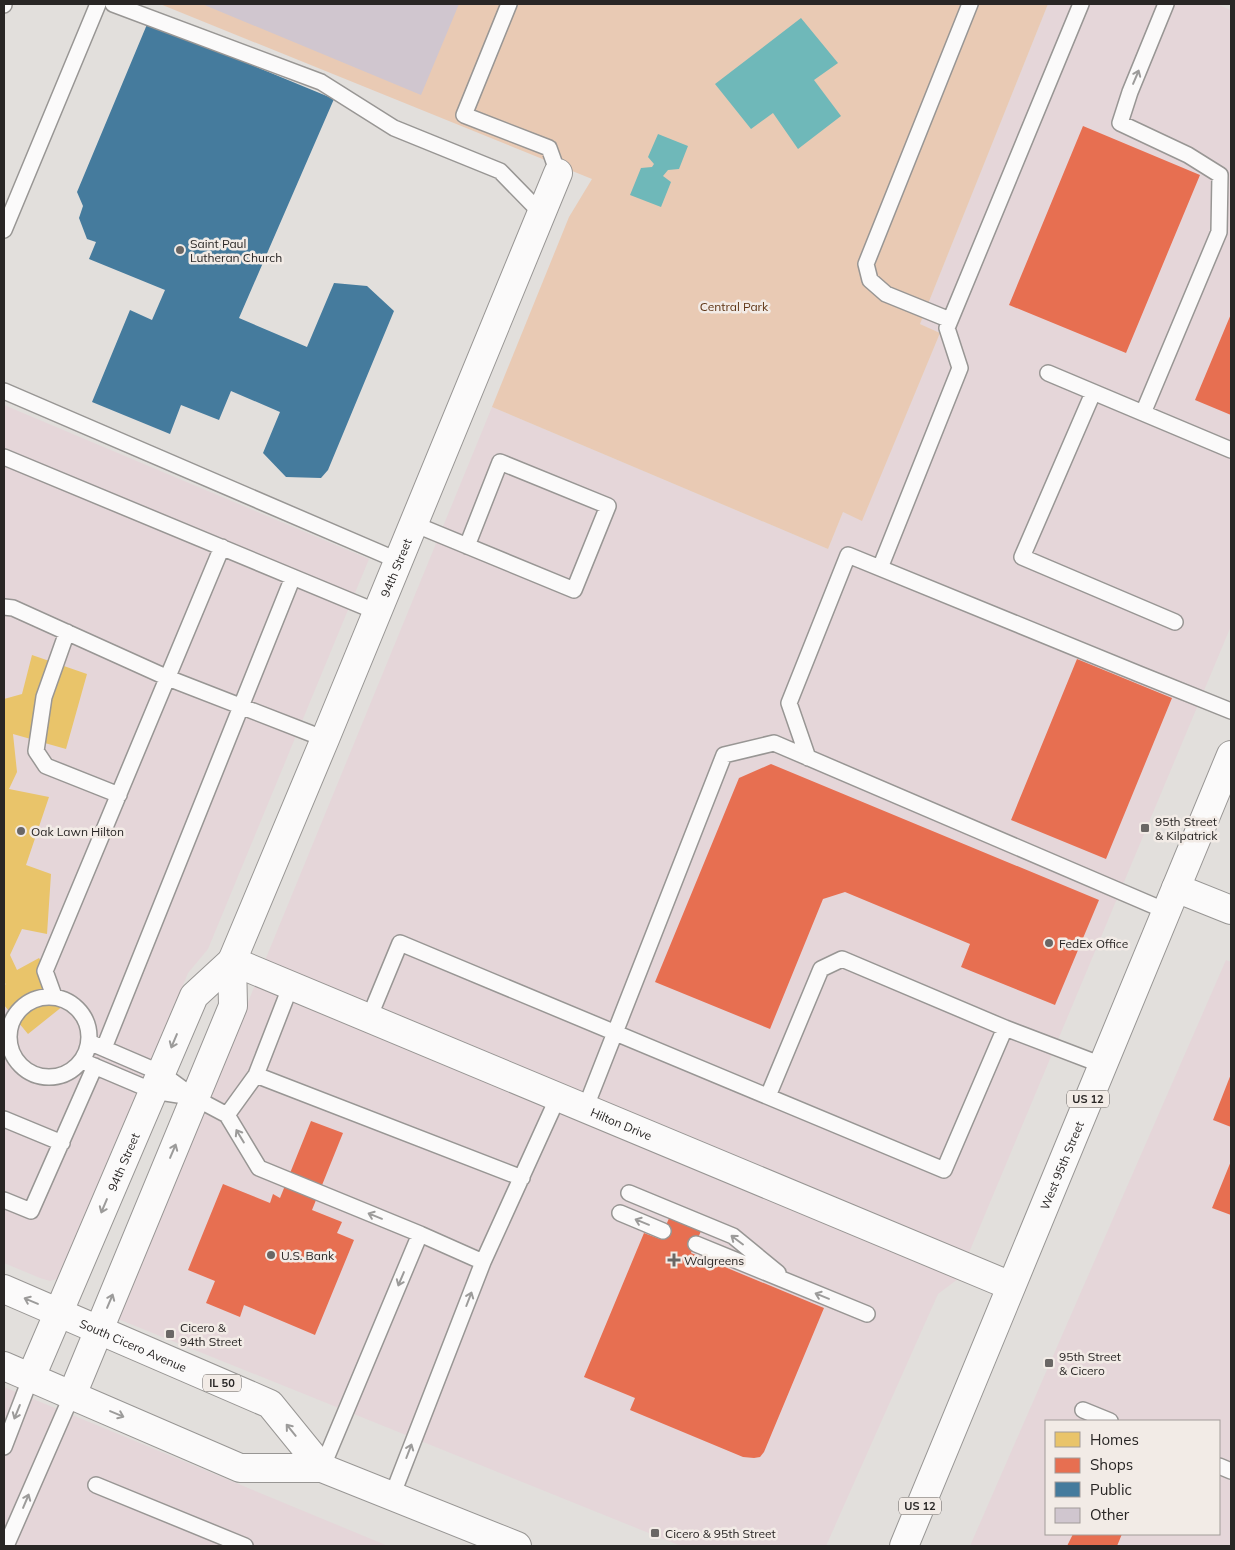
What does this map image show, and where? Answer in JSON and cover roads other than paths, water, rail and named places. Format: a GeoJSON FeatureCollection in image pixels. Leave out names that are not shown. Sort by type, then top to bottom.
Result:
{"type":"FeatureCollection","features":[{"type":"Feature","properties":{"kind":"street","name":"94th Street"},"geometry":{"type":"LineString","coordinates":[[72,1395],[233,1006],[232,961],[558,173]]}},
{"type":"Feature","properties":{"kind":"street","name":"West 95th Street"},"geometry":{"type":"LineString","coordinates":[[904,1546],[1231,755]]}},
{"type":"Feature","properties":{"kind":"street"},"geometry":{"type":"LineString","coordinates":[[1171,899],[1231,910]]}},
{"type":"Feature","properties":{"kind":"street","name":"94th Street"},"geometry":{"type":"LineString","coordinates":[[32,1377],[58,1312],[194,996],[232,961]]}},
{"type":"Feature","properties":{"kind":"street","name":"Hilton Drive"},"geometry":{"type":"LineString","coordinates":[[232,961],[1011,1286]]}},
{"type":"Feature","properties":{"kind":"street","name":"South Cicero Avenue"},"geometry":{"type":"LineString","coordinates":[[4,1289],[270,1404],[322,1468]]}},
{"type":"Feature","properties":{"kind":"street","name":"South Cicero Avenue"},"geometry":{"type":"LineString","coordinates":[[4,1366],[240,1468],[322,1468],[517,1546]]}},
{"type":"Feature","properties":{"kind":"lane"},"geometry":{"type":"LineString","coordinates":[[4,230],[98,4]]}},
{"type":"Feature","properties":{"kind":"lane"},"geometry":{"type":"LineString","coordinates":[[113,4],[321,82],[394,128],[500,171],[541,213]]}},
{"type":"Feature","properties":{"kind":"lane"},"geometry":{"type":"LineString","coordinates":[[509,4],[464,115],[549,148],[558,173]]}},
{"type":"Feature","properties":{"kind":"lane"},"geometry":{"type":"LineString","coordinates":[[950,320],[886,294],[870,280],[866,264],[970,4]]}},
{"type":"Feature","properties":{"kind":"lane"},"geometry":{"type":"LineString","coordinates":[[880,568],[960,368],[947,328],[1081,4]]}},
{"type":"Feature","properties":{"kind":"lane"},"geometry":{"type":"LineString","coordinates":[[1143,413],[1219,232],[1220,175],[1188,155],[1120,123],[1130,92],[1166,4]]}},
{"type":"Feature","properties":{"kind":"lane"},"geometry":{"type":"LineString","coordinates":[[1048,373],[1231,450]]}},
{"type":"Feature","properties":{"kind":"lane"},"geometry":{"type":"LineString","coordinates":[[4,391],[399,561]]}},
{"type":"Feature","properties":{"kind":"lane"},"geometry":{"type":"LineString","coordinates":[[1093,393],[1022,557],[1175,622]]}},
{"type":"Feature","properties":{"kind":"lane"},"geometry":{"type":"LineString","coordinates":[[5,460],[377,612]]}},
{"type":"Feature","properties":{"kind":"lane"},"geometry":{"type":"LineString","coordinates":[[414,524],[467,546],[574,590],[608,506],[500,462],[467,546]]}},
{"type":"Feature","properties":{"kind":"lane"},"geometry":{"type":"LineString","coordinates":[[54,996],[45,971],[222,548]]}},
{"type":"Feature","properties":{"kind":"lane"},"geometry":{"type":"LineString","coordinates":[[808,758],[789,703],[848,555],[1045,637],[1231,711]]}},
{"type":"Feature","properties":{"kind":"lane"},"geometry":{"type":"LineString","coordinates":[[104,1048],[293,577]]}},
{"type":"Feature","properties":{"kind":"lane"},"geometry":{"type":"LineString","coordinates":[[4,607],[13,608],[168,678],[325,739]]}},
{"type":"Feature","properties":{"kind":"lane"},"geometry":{"type":"LineString","coordinates":[[68,632],[44,697],[36,751],[46,766],[119,795]]}},
{"type":"Feature","properties":{"kind":"lane"},"geometry":{"type":"LineString","coordinates":[[585,1108],[724,755],[774,743],[808,758],[1171,899]]}},
{"type":"Feature","properties":{"kind":"lane"},"geometry":{"type":"LineString","coordinates":[[369,1018],[400,943],[944,1170],[1006,1028]]}},
{"type":"Feature","properties":{"kind":"lane"},"geometry":{"type":"LineString","coordinates":[[768,1096],[821,970],[842,959],[1006,1028],[1102,1065]]}},
{"type":"Feature","properties":{"kind":"lane"},"geometry":{"type":"LineString","coordinates":[[227,1115],[256,1075],[290,985]]}},
{"type":"Feature","properties":{"kind":"lane"},"geometry":{"type":"LineString","coordinates":[[4,1200],[31,1211],[62,1143],[88,1063],[86,1054],[90,1042],[89,1029],[85,1017],[77,1007],[66,1000],[54,996],[41,997],[29,1001],[19,1009],[12,1020],[8,1032],[9,1045],[13,1057],[32,1074],[44,1078],[56,1077],[69,1073],[88,1063],[157,1082],[195,1098],[227,1115],[259,1168],[483,1262]]}},
{"type":"Feature","properties":{"kind":"lane"},"geometry":{"type":"LineString","coordinates":[[90,1042],[104,1048],[157,1082]]}},
{"type":"Feature","properties":{"kind":"lane"},"geometry":{"type":"LineString","coordinates":[[256,1075],[522,1178]]}},
{"type":"Feature","properties":{"kind":"lane"},"geometry":{"type":"LineString","coordinates":[[392,1496],[483,1262],[558,1097]]}},
{"type":"Feature","properties":{"kind":"lane"},"geometry":{"type":"LineString","coordinates":[[4,1119],[62,1143]]}},
{"type":"Feature","properties":{"kind":"lane"},"geometry":{"type":"LineString","coordinates":[[629,1193],[734,1236],[788,1282]]}},
{"type":"Feature","properties":{"kind":"lane"},"geometry":{"type":"LineString","coordinates":[[620,1214],[664,1231]]}},
{"type":"Feature","properties":{"kind":"lane"},"geometry":{"type":"LineString","coordinates":[[322,1468],[420,1234]]}},
{"type":"Feature","properties":{"kind":"lane"},"geometry":{"type":"LineString","coordinates":[[696,1244],[867,1314]]}},
{"type":"Feature","properties":{"kind":"lane"},"geometry":{"type":"LineString","coordinates":[[4,1447],[32,1377]]}},
{"type":"Feature","properties":{"kind":"lane"},"geometry":{"type":"LineString","coordinates":[[6,1546],[72,1395]]}},
{"type":"Feature","properties":{"kind":"lane"},"geometry":{"type":"LineString","coordinates":[[1083,1410],[1108,1420]]}},
{"type":"Feature","properties":{"kind":"lane"},"geometry":{"type":"LineString","coordinates":[[96,1485],[245,1546]]}},
{"type":"Feature","properties":{"kind":"water"},"geometry":{"type":"Polygon","coordinates":[[[801,18],[838,63],[814,80],[841,116],[798,149],[773,113],[751,129],[715,84],[801,18]]]}},
{"type":"Feature","properties":{"kind":"water"},"geometry":{"type":"Polygon","coordinates":[[[658,134],[688,146],[679,169],[668,170],[663,176],[671,182],[661,207],[630,195],[641,168],[652,167],[654,164],[648,157],[658,134]]]}},
{"type":"Feature","properties":{"kind":"place","name":"Saint Paul Lutheran Church"},"geometry":{"type":"Point","coordinates":[180,250]}},
{"type":"Feature","properties":{"kind":"place","name":"95th Street & Kilpatrick"},"geometry":{"type":"Point","coordinates":[1145,828]}},
{"type":"Feature","properties":{"kind":"place","name":"Oak Lawn Hilton"},"geometry":{"type":"Point","coordinates":[21,831]}},
{"type":"Feature","properties":{"kind":"place","name":"FedEx Office"},"geometry":{"type":"Point","coordinates":[1049,943]}},
{"type":"Feature","properties":{"kind":"place","name":"U.S. Bank"},"geometry":{"type":"Point","coordinates":[271,1255]}},
{"type":"Feature","properties":{"kind":"place","name":"Walgreens"},"geometry":{"type":"Point","coordinates":[674,1260]}},
{"type":"Feature","properties":{"kind":"place","name":"Cicero & 94th Street"},"geometry":{"type":"Point","coordinates":[170,1334]}},
{"type":"Feature","properties":{"kind":"place","name":"95th Street & Cicero"},"geometry":{"type":"Point","coordinates":[1049,1363]}},
{"type":"Feature","properties":{"kind":"place","name":"Cicero & 95th Street"},"geometry":{"type":"Point","coordinates":[655,1533]}},
{"type":"Feature","properties":{"kind":"park label","name":"Central Park"},"geometry":{"type":"Point","coordinates":[734,306]}}]}
